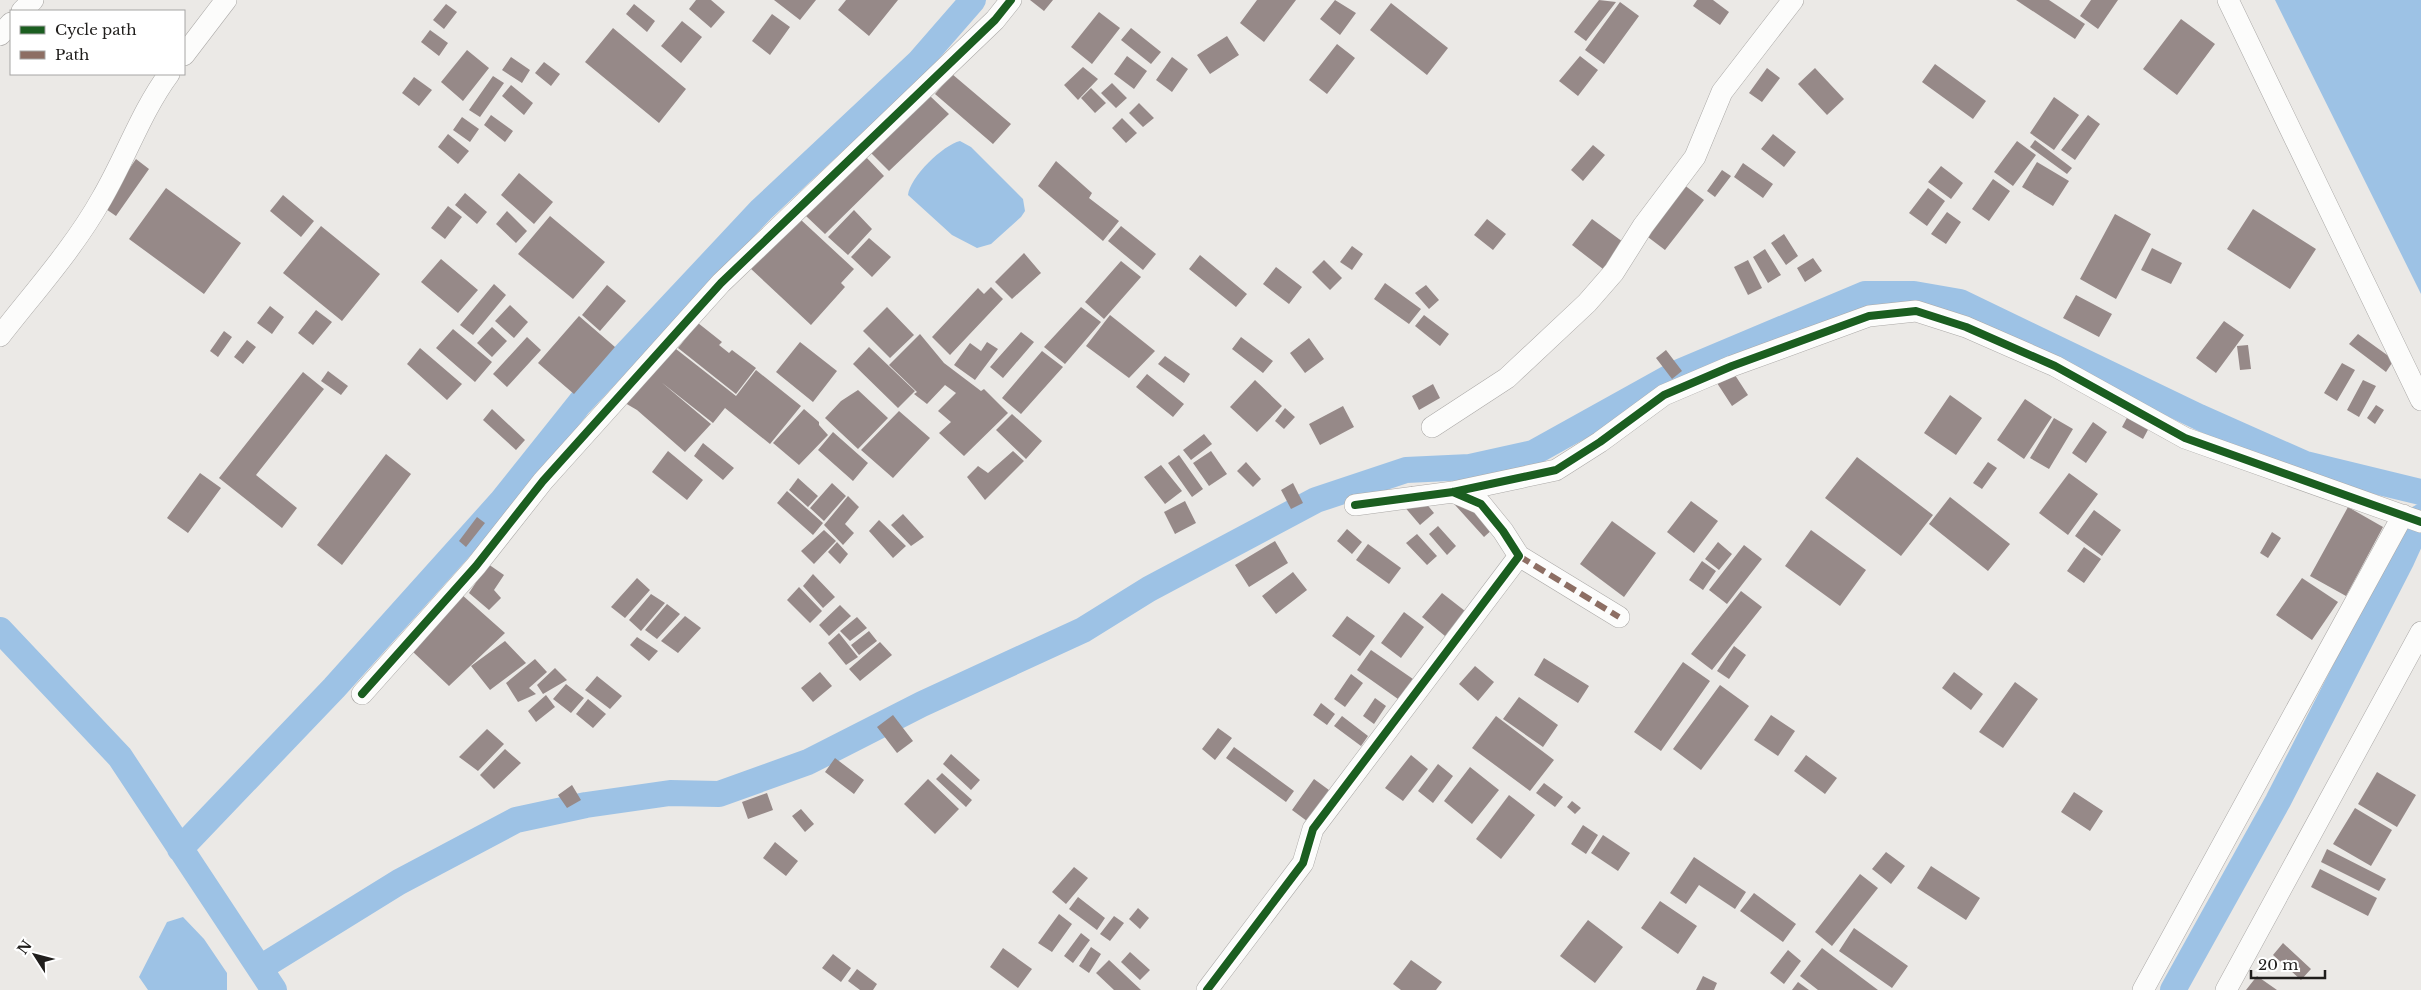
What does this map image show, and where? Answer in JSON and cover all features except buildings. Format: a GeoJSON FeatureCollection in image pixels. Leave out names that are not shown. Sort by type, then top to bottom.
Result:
{"type":"FeatureCollection","features":[{"type":"Feature","properties":{"kind":"street"},"geometry":{"type":"LineString","coordinates":[[23,10],[33,0]]}},
{"type":"Feature","properties":{"kind":"street"},"geometry":{"type":"LineString","coordinates":[[185,54],[226,0]]}},
{"type":"Feature","properties":{"kind":"street"},"geometry":{"type":"LineString","coordinates":[[362,694],[476,566],[543,481],[721,283],[996,20],[1011,0]]}},
{"type":"Feature","properties":{"kind":"street"},"geometry":{"type":"LineString","coordinates":[[1432,427],[1507,378],[1587,302],[1614,272],[1643,226],[1695,156],[1722,92],[1793,0]]}},
{"type":"Feature","properties":{"kind":"street"},"geometry":{"type":"LineString","coordinates":[[2228,0],[2421,400]]}},
{"type":"Feature","properties":{"kind":"street"},"geometry":{"type":"LineString","coordinates":[[0,35],[10,24]]}},
{"type":"Feature","properties":{"kind":"street"},"geometry":{"type":"LineString","coordinates":[[0,336],[79,235],[102,198],[154,94],[168,75]]}},
{"type":"Feature","properties":{"kind":"street"},"geometry":{"type":"LineString","coordinates":[[1355,505],[1452,492],[1556,470],[1600,442],[1664,395],[1732,366],[1860,319],[1869,316],[1916,311],[1966,327],[2055,366],[2185,438],[2284,475],[2412,518],[2143,990]]}},
{"type":"Feature","properties":{"kind":"street"},"geometry":{"type":"LineString","coordinates":[[1452,492],[1482,504],[1519,556],[1619,617]]}},
{"type":"Feature","properties":{"kind":"street"},"geometry":{"type":"LineString","coordinates":[[1207,990],[1303,863],[1313,829],[1519,556]]}},
{"type":"Feature","properties":{"kind":"street"},"geometry":{"type":"LineString","coordinates":[[2226,990],[2421,632]]}},
{"type":"Feature","properties":{"kind":"water"},"geometry":{"type":"Polygon","coordinates":[[[2275,0],[2421,0],[2421,294],[2275,0]]]}},
{"type":"Feature","properties":{"kind":"water"},"geometry":{"type":"Polygon","coordinates":[[[960,141],[971,147],[1023,199],[1025,211],[1021,217],[991,244],[977,248],[952,235],[908,195],[915,180],[928,163],[945,149],[960,141]]]}},
{"type":"Feature","properties":{"kind":"water"},"geometry":{"type":"Polygon","coordinates":[[[183,917],[204,939],[227,973],[227,990],[148,990],[139,977],[167,922],[183,917]]]}},
{"type":"Feature","properties":{"kind":"waterway"},"geometry":{"type":"LineString","coordinates":[[180,849],[334,688],[501,502],[580,403],[761,210],[919,62],[973,0]]}},
{"type":"Feature","properties":{"kind":"waterway"},"geometry":{"type":"LineString","coordinates":[[260,968],[399,882],[516,820],[586,805],[670,793],[719,794],[808,762],[922,704],[1083,630],[1149,589],[1316,500],[1406,470],[1470,467],[1533,453],[1677,373],[1865,294],[1914,294],[1960,302],[2199,417],[2305,464],[2421,492]]}},
{"type":"Feature","properties":{"kind":"waterway"},"geometry":{"type":"LineString","coordinates":[[2173,990],[2278,801],[2402,559],[2421,517]]}},
{"type":"Feature","properties":{"kind":"waterway"},"geometry":{"type":"LineString","coordinates":[[0,630],[120,757],[274,990]]}},
{"type":"Feature","properties":{"kind":"marked path"},"geometry":{"type":"LineString","coordinates":[[1519,556],[1619,617]]}},
{"type":"Feature","properties":{"kind":"cycle path"},"geometry":{"type":"LineString","coordinates":[[362,694],[476,566],[543,481],[721,283],[995,20],[1011,0]]}},
{"type":"Feature","properties":{"kind":"cycle path"},"geometry":{"type":"LineString","coordinates":[[1355,505],[1453,492],[1556,470],[1600,442],[1664,395],[1732,366],[1869,316],[1916,311],[1966,327],[2055,366],[2185,438],[2421,522]]}},
{"type":"Feature","properties":{"kind":"cycle path"},"geometry":{"type":"LineString","coordinates":[[1207,990],[1303,863],[1313,829],[1519,556],[1503,531],[1481,504],[1453,492]]}}]}
